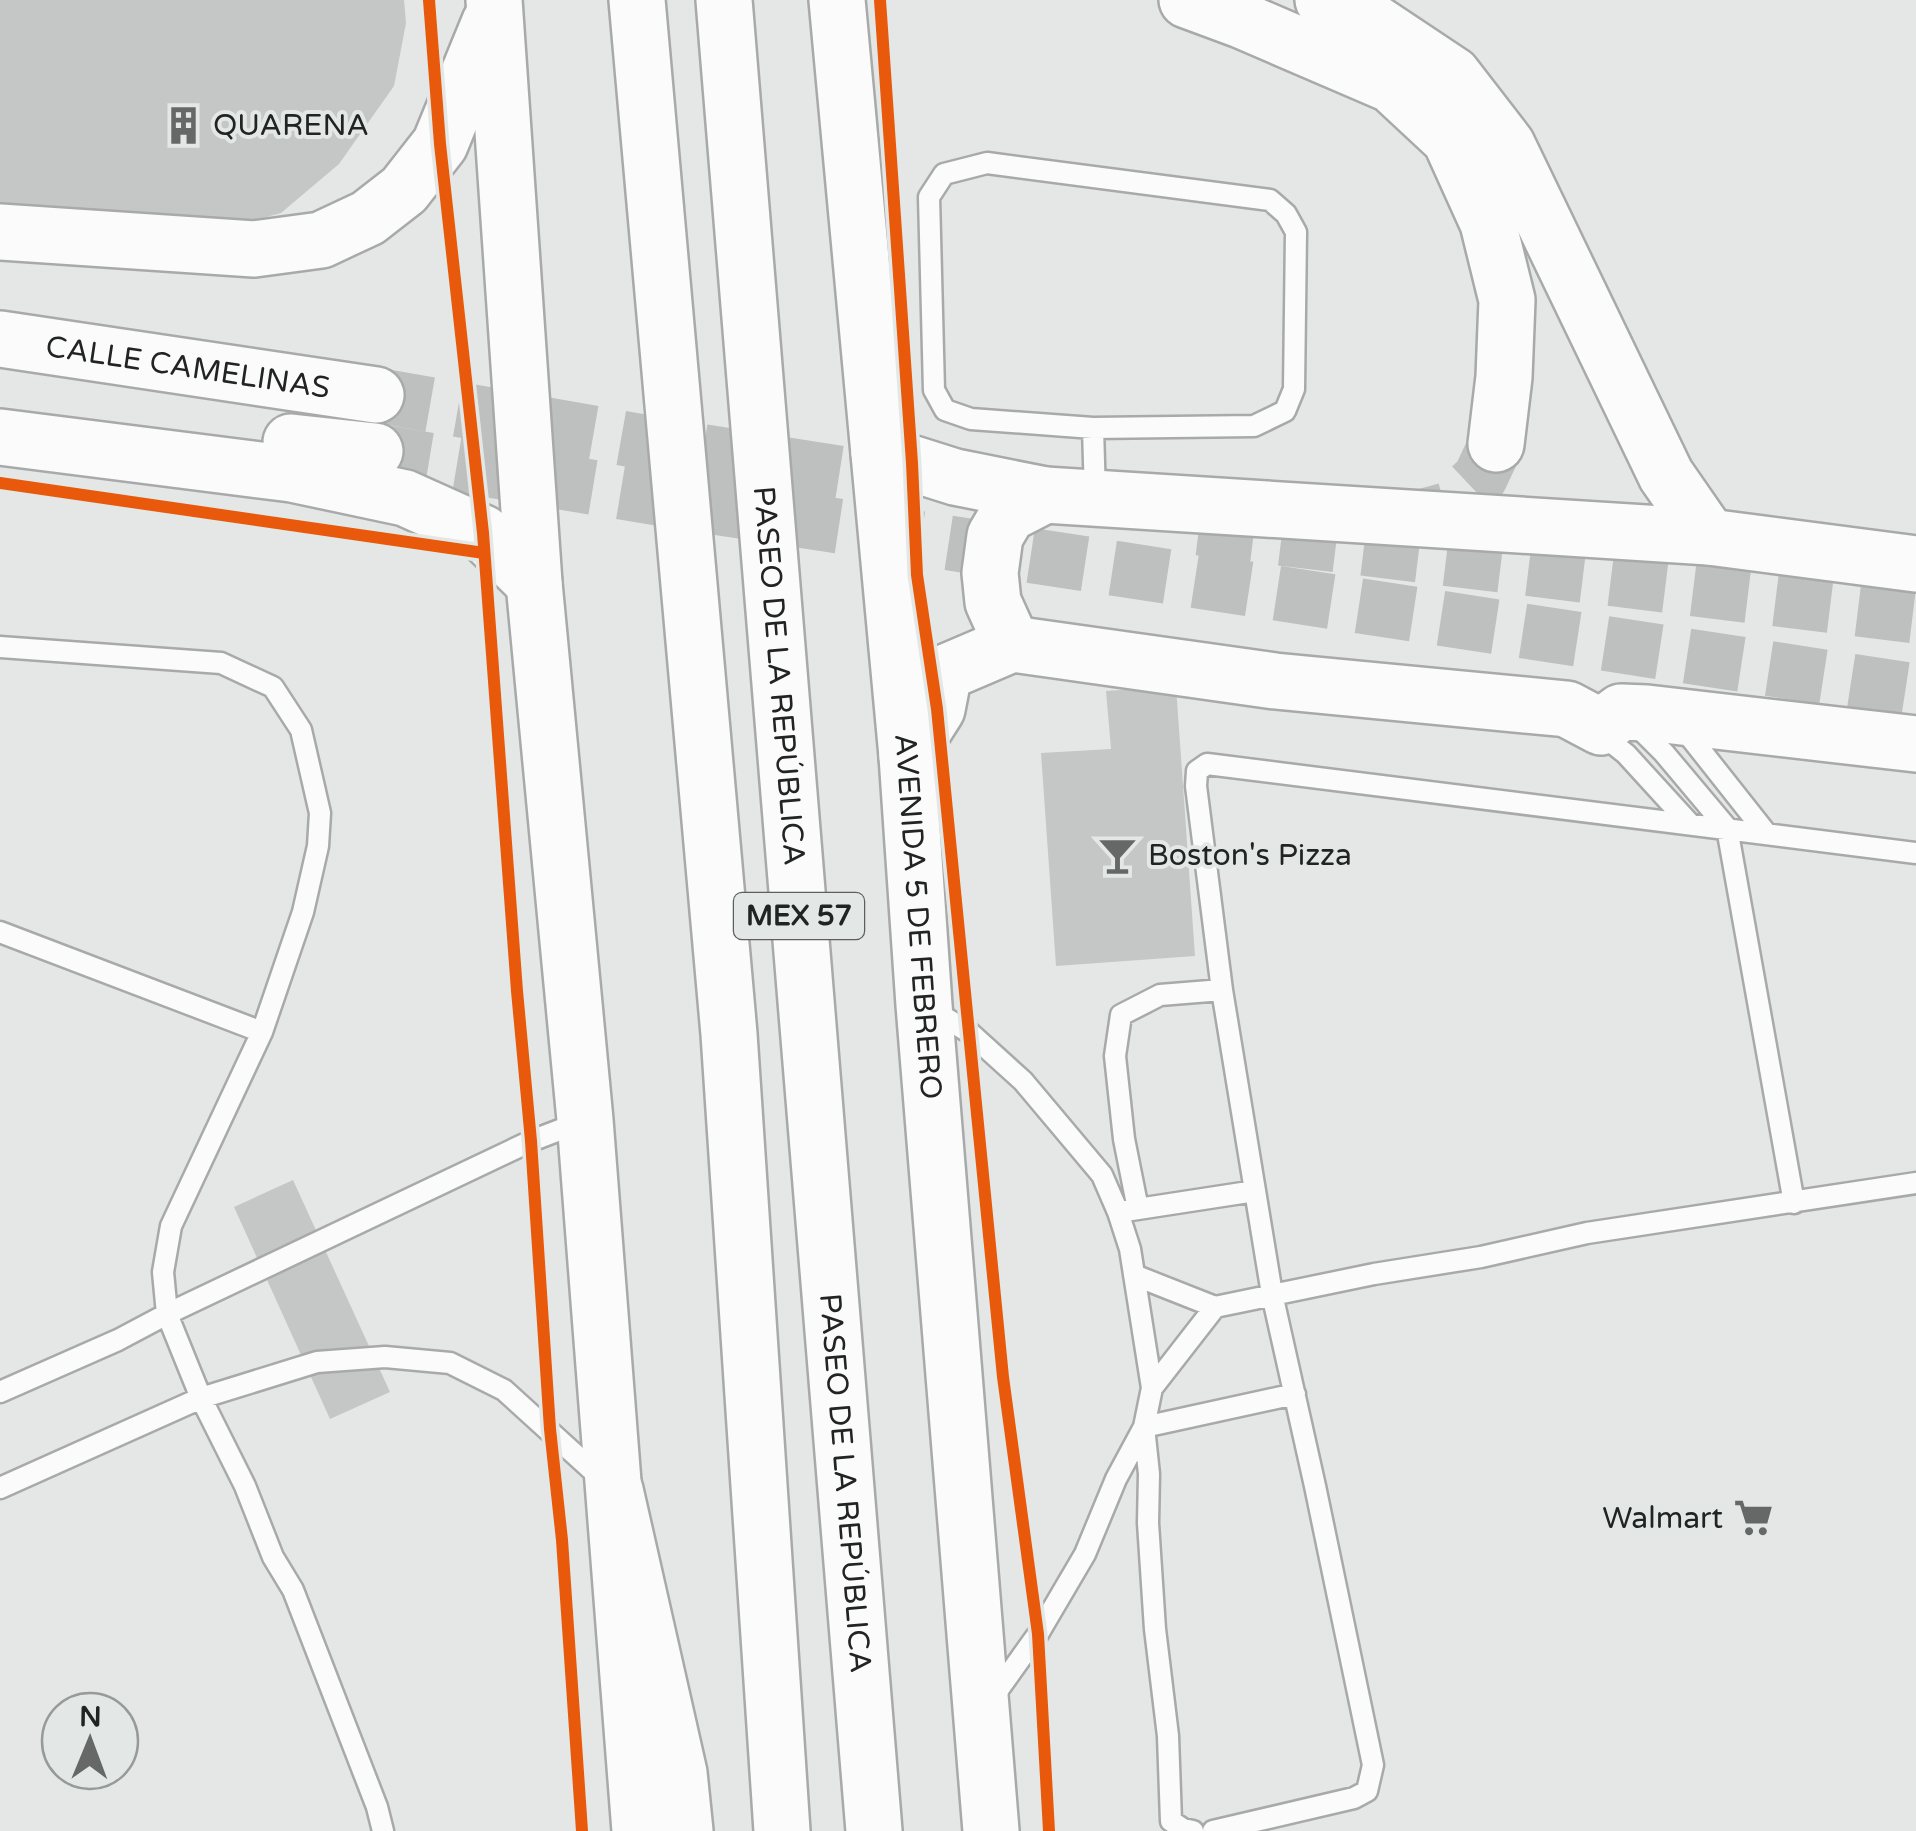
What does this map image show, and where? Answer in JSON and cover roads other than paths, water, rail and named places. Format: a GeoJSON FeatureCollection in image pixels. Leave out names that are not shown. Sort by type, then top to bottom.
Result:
{"type":"FeatureCollection","features":[{"type":"Feature","properties":{"kind":"main road","name":"MEX 57"},"geometry":{"type":"LineString","coordinates":[[637,0],[729,1034],[782,1831]]}},
{"type":"Feature","properties":{"kind":"main road","name":"PASEO DE LA REPÚBLICA"},"geometry":{"type":"LineString","coordinates":[[724,0],[874,1831]]}},
{"type":"Feature","properties":{"kind":"main road"},"geometry":{"type":"LineString","coordinates":[[1186,0],[1392,85],[1450,140],[1488,224],[1507,300],[1496,444]]}},
{"type":"Feature","properties":{"kind":"main road"},"geometry":{"type":"LineString","coordinates":[[1323,0],[1364,16],[1452,75],[1508,145],[1666,475],[1710,538]]}},
{"type":"Feature","properties":{"kind":"main road"},"geometry":{"type":"LineString","coordinates":[[0,232],[254,249],[321,240],[368,218],[404,190],[440,144],[495,5]]}},
{"type":"Feature","properties":{"kind":"main road"},"geometry":{"type":"LineString","coordinates":[[495,5],[534,584],[585,1120],[640,1831]]}},
{"type":"Feature","properties":{"kind":"main road","name":"AVENIDA 5 DE FEBRERO"},"geometry":{"type":"LineString","coordinates":[[843,5],[907,756],[991,1831]]}},
{"type":"Feature","properties":{"kind":"main road","name":"CALLE CAMELINAS"},"geometry":{"type":"LineString","coordinates":[[0,340],[376,395]]}},
{"type":"Feature","properties":{"kind":"main road","name":"CALLE CAMELINAS"},"geometry":{"type":"LineString","coordinates":[[0,410],[375,451]]}},
{"type":"Feature","properties":{"kind":"main road"},"geometry":{"type":"LineString","coordinates":[[0,436],[292,474],[405,498],[482,533],[534,584]]}},
{"type":"Feature","properties":{"kind":"main road"},"geometry":{"type":"LineString","coordinates":[[879,453],[955,478],[1070,496],[1710,538],[1916,564]]}},
{"type":"Feature","properties":{"kind":"main road"},"geometry":{"type":"LineString","coordinates":[[1012,644],[993,602],[990,573],[995,536],[1008,514],[1070,496]]}},
{"type":"Feature","properties":{"kind":"main road"},"geometry":{"type":"LineString","coordinates":[[907,756],[937,709],[944,672],[1012,644],[1275,681],[1568,709],[1601,728],[1647,713],[1916,744]]}},
{"type":"Feature","properties":{"kind":"main road"},"geometry":{"type":"LineString","coordinates":[[615,1490],[679,1773],[685,1831]]}},
{"type":"Feature","properties":{"kind":"lane"},"geometry":{"type":"LineString","coordinates":[[986,163],[1270,200],[1286,214],[1296,232],[1294,390],[1285,411],[1254,426],[1092,428],[971,419],[945,410],[934,390],[928,197],[944,174],[986,163]]}},
{"type":"Feature","properties":{"kind":"lane"},"geometry":{"type":"LineString","coordinates":[[1070,496],[1092,428]]}},
{"type":"Feature","properties":{"kind":"lane"},"geometry":{"type":"LineString","coordinates":[[0,647],[221,664],[273,687],[300,730],[320,813],[318,846],[303,912],[262,1032],[171,1226],[162,1272],[167,1314],[273,1557],[293,1590],[383,1831]]}},
{"type":"Feature","properties":{"kind":"lane"},"geometry":{"type":"LineString","coordinates":[[1568,709],[1626,754],[1689,824]]}},
{"type":"Feature","properties":{"kind":"lane"},"geometry":{"type":"LineString","coordinates":[[1647,713],[1664,753],[1727,828],[1794,1203]]}},
{"type":"Feature","properties":{"kind":"lane"},"geometry":{"type":"LineString","coordinates":[[1647,713],[1766,833]]}},
{"type":"Feature","properties":{"kind":"lane"},"geometry":{"type":"LineString","coordinates":[[1213,1831],[1354,1798],[1367,1791],[1373,1765],[1272,1294],[1222,990],[1197,772],[1207,764],[1916,852]]}},
{"type":"Feature","properties":{"kind":"lane"},"geometry":{"type":"LineString","coordinates":[[0,932],[262,1032]]}},
{"type":"Feature","properties":{"kind":"lane"},"geometry":{"type":"LineString","coordinates":[[982,1711],[1038,1634],[1085,1554],[1116,1479],[1144,1427],[1152,1388],[1130,1248],[1124,1139],[1114,1056],[1121,1015],[1160,995],[1222,990]]}},
{"type":"Feature","properties":{"kind":"lane"},"geometry":{"type":"LineString","coordinates":[[924,1005],[970,1033],[1023,1082],[1128,1210]]}},
{"type":"Feature","properties":{"kind":"lane"},"geometry":{"type":"LineString","coordinates":[[0,1392],[118,1340],[530,1142],[585,1120]]}},
{"type":"Feature","properties":{"kind":"lane"},"geometry":{"type":"LineString","coordinates":[[1134,1274],[1215,1308],[1587,1234],[1916,1182]]}},
{"type":"Feature","properties":{"kind":"lane"},"geometry":{"type":"LineString","coordinates":[[1128,1210],[1255,1190]]}},
{"type":"Feature","properties":{"kind":"lane"},"geometry":{"type":"LineString","coordinates":[[1152,1388],[1215,1308]]}},
{"type":"Feature","properties":{"kind":"lane"},"geometry":{"type":"LineString","coordinates":[[0,1488],[201,1398],[317,1362],[385,1357],[450,1363],[504,1390],[615,1490]]}},
{"type":"Feature","properties":{"kind":"lane"},"geometry":{"type":"LineString","coordinates":[[1144,1427],[1295,1394]]}},
{"type":"Feature","properties":{"kind":"lane"},"geometry":{"type":"LineString","coordinates":[[1144,1427],[1171,1820],[1193,1831]]}},
{"type":"Feature","properties":{"kind":"tunnel"},"geometry":{"type":"LineString","coordinates":[[376,395],[926,487]]}},
{"type":"Feature","properties":{"kind":"tunnel"},"geometry":{"type":"LineString","coordinates":[[1399,523],[1446,510],[1480,478],[1496,444]]}},
{"type":"Feature","properties":{"kind":"tunnel"},"geometry":{"type":"LineString","coordinates":[[375,451],[675,501],[1916,691]]}},
{"type":"Feature","properties":{"kind":"tunnel"},"geometry":{"type":"LineString","coordinates":[[1199,528],[1916,616]]}},
{"type":"Feature","properties":{"kind":"place","name":"QUARENA"},"geometry":{"type":"Point","coordinates":[183,125]}},
{"type":"Feature","properties":{"kind":"place","name":"Boston's Pizza"},"geometry":{"type":"Point","coordinates":[1118,855]}},
{"type":"Feature","properties":{"kind":"place","name":"Walmart"},"geometry":{"type":"Point","coordinates":[1753,1518]}}]}
